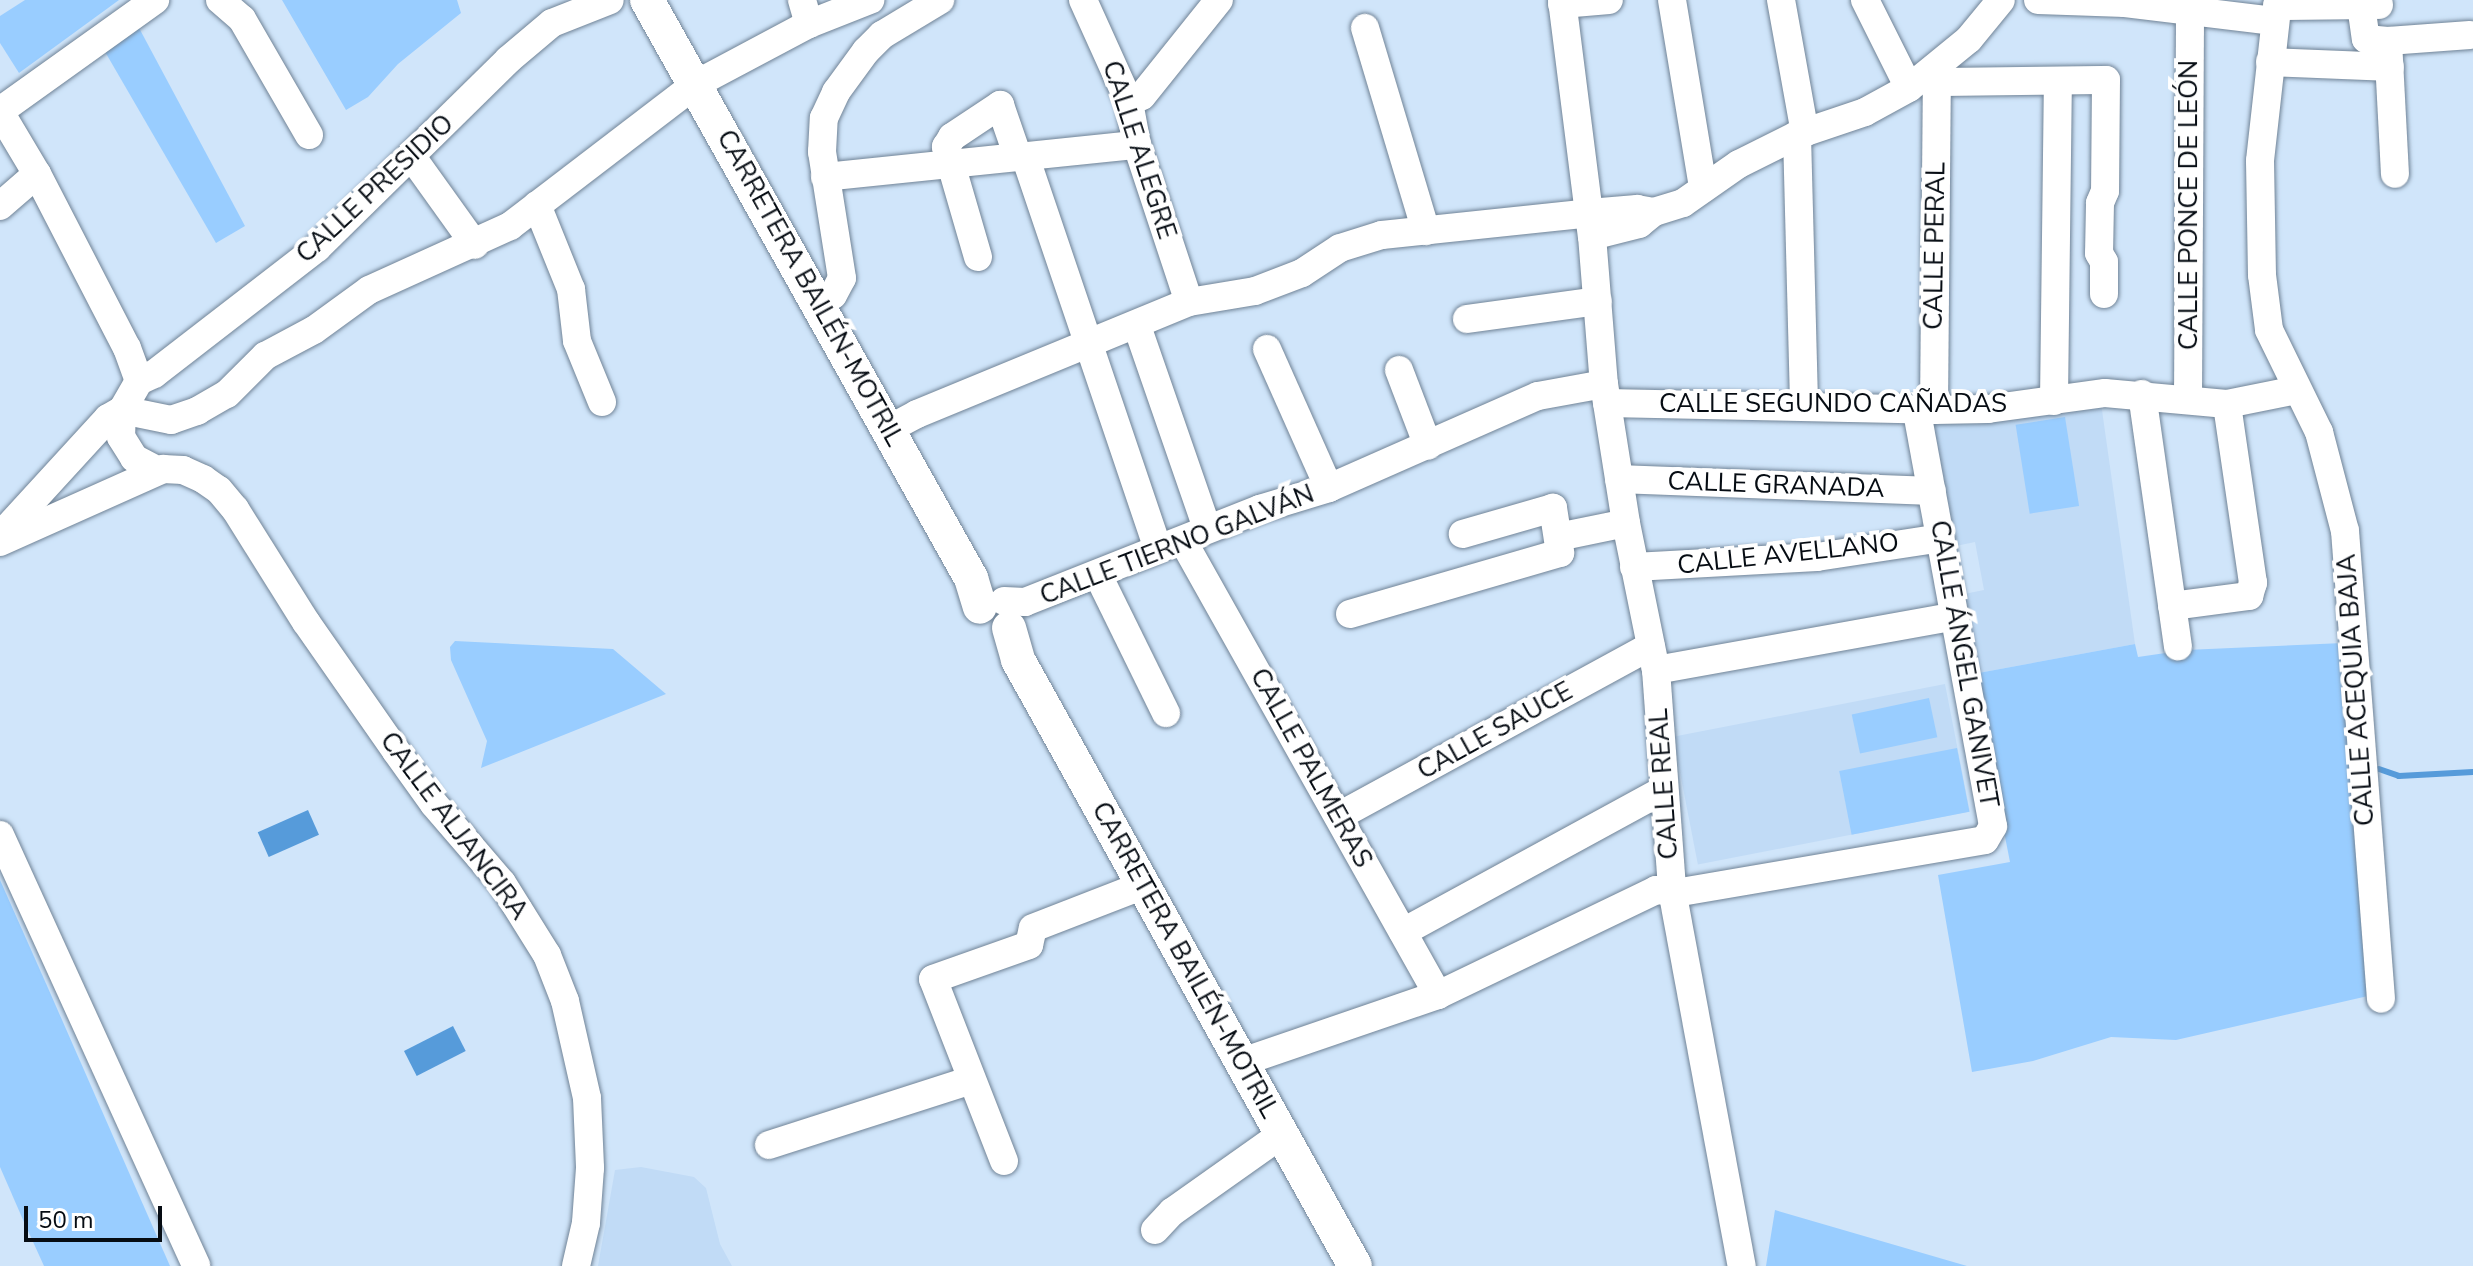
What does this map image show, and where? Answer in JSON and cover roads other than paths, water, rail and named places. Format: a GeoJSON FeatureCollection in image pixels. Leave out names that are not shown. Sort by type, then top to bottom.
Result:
{"type":"FeatureCollection","features":[{"type":"Feature","properties":{"kind":"main road","name":"CARRETERA BAILÉN-MOTRIL"},"geometry":{"type":"LineString","coordinates":[[647,0],[687,90],[817,301],[889,429],[1001,613],[1144,885],[1355,1266]]}},
{"type":"Feature","properties":{"kind":"street"},"geometry":{"type":"LineString","coordinates":[[0,98],[138,0]]}},
{"type":"Feature","properties":{"kind":"street"},"geometry":{"type":"LineString","coordinates":[[0,539],[130,486],[139,381],[127,348],[37,174],[0,111],[155,0]]}},
{"type":"Feature","properties":{"kind":"street"},"geometry":{"type":"LineString","coordinates":[[220,0],[242,19],[309,135]]}},
{"type":"Feature","properties":{"kind":"street","name":"CALLE PRESIDIO"},"geometry":{"type":"LineString","coordinates":[[139,381],[154,374],[317,248],[508,60],[552,23],[610,0]]}},
{"type":"Feature","properties":{"kind":"street"},"geometry":{"type":"LineString","coordinates":[[134,444],[161,420],[197,411],[227,394],[265,356],[314,330],[369,290],[475,245],[510,226],[687,90],[806,12],[870,0]]}},
{"type":"Feature","properties":{"kind":"street"},"geometry":{"type":"LineString","coordinates":[[817,301],[833,295],[842,278],[825,177],[824,118],[850,69],[882,35],[940,0]]}},
{"type":"Feature","properties":{"kind":"street","name":"CALLE ALEGRE"},"geometry":{"type":"LineString","coordinates":[[1083,0],[1129,102],[1137,145],[1189,302]]}},
{"type":"Feature","properties":{"kind":"street"},"geometry":{"type":"LineString","coordinates":[[1129,102],[1142,96],[1219,0]]}},
{"type":"Feature","properties":{"kind":"street"},"geometry":{"type":"LineString","coordinates":[[1562,2],[1609,0]]}},
{"type":"Feature","properties":{"kind":"street"},"geometry":{"type":"LineString","coordinates":[[1672,0],[1703,188]]}},
{"type":"Feature","properties":{"kind":"street"},"geometry":{"type":"LineString","coordinates":[[1781,0],[1801,134],[1804,406]]}},
{"type":"Feature","properties":{"kind":"street"},"geometry":{"type":"LineString","coordinates":[[1865,0],[1925,82]]}},
{"type":"Feature","properties":{"kind":"street"},"geometry":{"type":"LineString","coordinates":[[889,429],[917,414],[1189,302],[1255,291],[1302,273],[1340,248],[1382,235],[1639,224],[1654,212],[1683,203],[1739,164],[1801,134],[1865,112],[1925,82],[1969,39],[2001,0]]}},
{"type":"Feature","properties":{"kind":"street"},"geometry":{"type":"LineString","coordinates":[[2038,0],[2190,10],[2370,3],[2366,39],[2389,54]]}},
{"type":"Feature","properties":{"kind":"street","name":"CALLE REAL"},"geometry":{"type":"LineString","coordinates":[[1562,2],[1591,224],[1605,394],[1634,567],[1654,658],[1672,890],[1742,1266]]}},
{"type":"Feature","properties":{"kind":"street","name":"CALLE ACEQUIA BAJA"},"geometry":{"type":"LineString","coordinates":[[2277,9],[2260,161],[2262,275],[2269,330],[2319,432],[2345,531],[2381,999]]}},
{"type":"Feature","properties":{"kind":"street","name":"CALLE PONCE DE LEÓN"},"geometry":{"type":"LineString","coordinates":[[2188,400],[2190,10]]}},
{"type":"Feature","properties":{"kind":"street"},"geometry":{"type":"LineString","coordinates":[[1365,28],[1426,231]]}},
{"type":"Feature","properties":{"kind":"street"},"geometry":{"type":"LineString","coordinates":[[2270,62],[2389,54],[2470,35]]}},
{"type":"Feature","properties":{"kind":"street"},"geometry":{"type":"LineString","coordinates":[[2389,54],[2395,174]]}},
{"type":"Feature","properties":{"kind":"street"},"geometry":{"type":"LineString","coordinates":[[1925,82],[2106,80],[2105,191],[2100,203],[2099,253],[2104,262],[2104,294]]}},
{"type":"Feature","properties":{"kind":"street"},"geometry":{"type":"LineString","coordinates":[[2054,401],[2058,81]]}},
{"type":"Feature","properties":{"kind":"street","name":"CALLE PERAL"},"geometry":{"type":"LineString","coordinates":[[1925,82],[1926,410]]}},
{"type":"Feature","properties":{"kind":"street","name":"CALLE PALMERAS"},"geometry":{"type":"LineString","coordinates":[[950,164],[946,147],[952,137],[1000,105],[1089,344],[1169,542],[1339,816],[1438,995]]}},
{"type":"Feature","properties":{"kind":"street"},"geometry":{"type":"LineString","coordinates":[[825,177],[1137,145]]}},
{"type":"Feature","properties":{"kind":"street"},"geometry":{"type":"LineString","coordinates":[[412,157],[475,245]]}},
{"type":"Feature","properties":{"kind":"street"},"geometry":{"type":"LineString","coordinates":[[950,164],[978,257]]}},
{"type":"Feature","properties":{"kind":"street"},"geometry":{"type":"LineString","coordinates":[[0,206],[37,174]]}},
{"type":"Feature","properties":{"kind":"street"},"geometry":{"type":"LineString","coordinates":[[537,205],[571,289],[577,341],[602,402]]}},
{"type":"Feature","properties":{"kind":"street"},"geometry":{"type":"LineString","coordinates":[[1467,319],[1598,301]]}},
{"type":"Feature","properties":{"kind":"street"},"geometry":{"type":"LineString","coordinates":[[1137,326],[1205,522]]}},
{"type":"Feature","properties":{"kind":"street","name":"CALLE TIERNO GALVÁN"},"geometry":{"type":"LineString","coordinates":[[1267,349],[1329,488]]}},
{"type":"Feature","properties":{"kind":"street"},"geometry":{"type":"LineString","coordinates":[[1399,370],[1428,446]]}},
{"type":"Feature","properties":{"kind":"street","name":"CALLE SEGUNDO CAÑADAS"},"geometry":{"type":"LineString","coordinates":[[1605,394],[1926,410],[1988,409],[2105,393],[2227,404],[2297,390]]}},
{"type":"Feature","properties":{"kind":"street","name":"CALLE TIERNO GALVÁN"},"geometry":{"type":"LineString","coordinates":[[1001,613],[1098,575],[1169,542],[1329,488],[1538,396],[1605,394]]}},
{"type":"Feature","properties":{"kind":"street"},"geometry":{"type":"LineString","coordinates":[[2142,394],[2178,646]]}},
{"type":"Feature","properties":{"kind":"street"},"geometry":{"type":"LineString","coordinates":[[2172,606],[2249,596],[2253,583],[2227,404]]}},
{"type":"Feature","properties":{"kind":"street","name":"CALLE ÁNGEL GANIVET"},"geometry":{"type":"LineString","coordinates":[[1672,890],[1681,892],[1985,840],[1993,826],[1932,491],[1926,410]]}},
{"type":"Feature","properties":{"kind":"street"},"geometry":{"type":"LineString","coordinates":[[0,539],[108,418],[134,444]]}},
{"type":"Feature","properties":{"kind":"street","name":"CALLE ALJANCIRA"},"geometry":{"type":"LineString","coordinates":[[134,444],[203,479],[219,490],[235,509],[306,622],[418,783],[475,848],[528,921],[560,990],[587,1098],[590,1168],[586,1223],[576,1266]]}},
{"type":"Feature","properties":{"kind":"street","name":"CALLE GRANADA"},"geometry":{"type":"LineString","coordinates":[[1619,479],[1932,491]]}},
{"type":"Feature","properties":{"kind":"street"},"geometry":{"type":"LineString","coordinates":[[1350,614],[1560,553],[1551,497],[1463,534]]}},
{"type":"Feature","properties":{"kind":"street"},"geometry":{"type":"LineString","coordinates":[[1558,537],[1626,523]]}},
{"type":"Feature","properties":{"kind":"street","name":"CALLE AVELLANO"},"geometry":{"type":"LineString","coordinates":[[1634,567],[1817,557],[1941,538]]}},
{"type":"Feature","properties":{"kind":"street"},"geometry":{"type":"LineString","coordinates":[[1098,575],[1166,713]]}},
{"type":"Feature","properties":{"kind":"street","name":"CALLE SAUCE"},"geometry":{"type":"LineString","coordinates":[[1339,816],[1654,658],[1913,625],[1955,616]]}},
{"type":"Feature","properties":{"kind":"street"},"geometry":{"type":"LineString","coordinates":[[1403,932],[1663,790]]}},
{"type":"Feature","properties":{"kind":"street"},"geometry":{"type":"LineString","coordinates":[[0,835],[196,1266]]}},
{"type":"Feature","properties":{"kind":"street"},"geometry":{"type":"LineString","coordinates":[[1004,1161],[933,979],[1029,945],[1033,928],[1144,885]]}},
{"type":"Feature","properties":{"kind":"street"},"geometry":{"type":"LineString","coordinates":[[1242,1062],[1438,995],[1656,890],[1672,890]]}},
{"type":"Feature","properties":{"kind":"street"},"geometry":{"type":"LineString","coordinates":[[769,1145],[971,1080]]}},
{"type":"Feature","properties":{"kind":"street"},"geometry":{"type":"LineString","coordinates":[[1155,1230],[1172,1212],[1282,1134]]}},
{"type":"Feature","properties":{"kind":"waterway"},"geometry":{"type":"LineString","coordinates":[[2379,769],[2399,776],[2473,772]]}}]}
